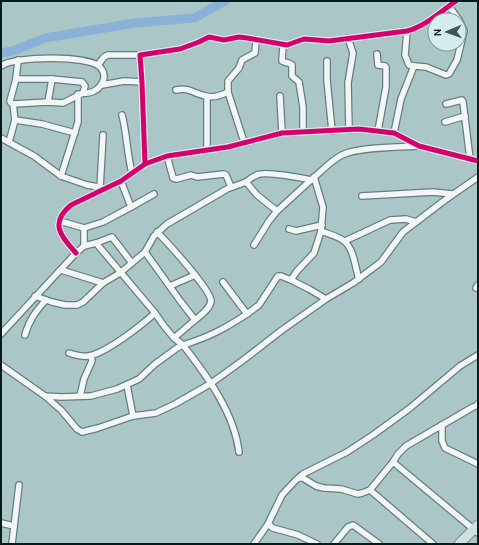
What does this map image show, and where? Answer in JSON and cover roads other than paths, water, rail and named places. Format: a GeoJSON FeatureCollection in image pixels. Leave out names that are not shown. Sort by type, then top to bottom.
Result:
{"type":"FeatureCollection","features":[{"type":"Feature","properties":{"kind":"main road"},"geometry":{"type":"LineString","coordinates":[[459,544],[476,529]]}},
{"type":"Feature","properties":{"kind":"street"},"geometry":{"type":"LineString","coordinates":[[98,65],[101,60],[108,55],[140,55],[180,49],[209,37],[221,40],[239,38],[283,45],[292,44],[304,39],[329,40],[406,31],[415,29],[429,21],[456,1]]}},
{"type":"Feature","properties":{"kind":"street"},"geometry":{"type":"LineString","coordinates":[[449,6],[453,12]]}},
{"type":"Feature","properties":{"kind":"street"},"geometry":{"type":"LineString","coordinates":[[406,31],[405,55],[409,65],[426,67],[448,75],[457,60],[459,52]]}},
{"type":"Feature","properties":{"kind":"street"},"geometry":{"type":"LineString","coordinates":[[348,38],[353,53],[348,83],[350,130]]}},
{"type":"Feature","properties":{"kind":"street"},"geometry":{"type":"LineString","coordinates":[[244,142],[228,92],[228,82],[239,68],[242,60],[255,53],[256,40]]}},
{"type":"Feature","properties":{"kind":"street"},"geometry":{"type":"LineString","coordinates":[[283,45],[282,61],[289,62],[292,65],[292,76],[299,82],[303,107],[303,131]]}},
{"type":"Feature","properties":{"kind":"street"},"geometry":{"type":"LineString","coordinates":[[377,54],[378,65],[386,67],[386,88],[378,131]]}},
{"type":"Feature","properties":{"kind":"street"},"geometry":{"type":"LineString","coordinates":[[140,55],[145,164]]}},
{"type":"Feature","properties":{"kind":"street"},"geometry":{"type":"LineString","coordinates":[[1,66],[18,60],[68,59],[98,65],[101,68],[103,75],[102,84],[98,89],[92,92],[81,93],[63,103],[48,102],[13,104]]}},
{"type":"Feature","properties":{"kind":"street"},"geometry":{"type":"LineString","coordinates":[[9,142],[14,120],[13,104],[10,101],[16,79],[18,60]]}},
{"type":"Feature","properties":{"kind":"street"},"geometry":{"type":"LineString","coordinates":[[327,62],[327,80],[332,131]]}},
{"type":"Feature","properties":{"kind":"street"},"geometry":{"type":"LineString","coordinates":[[394,133],[401,99],[414,66]]}},
{"type":"Feature","properties":{"kind":"street"},"geometry":{"type":"LineString","coordinates":[[16,79],[52,79],[82,82],[85,86],[81,93],[78,122],[61,176]]}},
{"type":"Feature","properties":{"kind":"street"},"geometry":{"type":"LineString","coordinates":[[48,102],[52,79]]}},
{"type":"Feature","properties":{"kind":"street"},"geometry":{"type":"LineString","coordinates":[[102,84],[124,81],[142,82]]}},
{"type":"Feature","properties":{"kind":"street"},"geometry":{"type":"LineString","coordinates":[[176,90],[183,88],[188,89],[207,97],[228,92]]}},
{"type":"Feature","properties":{"kind":"street"},"geometry":{"type":"LineString","coordinates":[[280,96],[282,133]]}},
{"type":"Feature","properties":{"kind":"street"},"geometry":{"type":"LineString","coordinates":[[207,97],[207,150]]}},
{"type":"Feature","properties":{"kind":"street"},"geometry":{"type":"LineString","coordinates":[[446,104],[462,100],[470,159]]}},
{"type":"Feature","properties":{"kind":"street"},"geometry":{"type":"LineString","coordinates":[[122,115],[126,131],[132,174]]}},
{"type":"Feature","properties":{"kind":"street"},"geometry":{"type":"LineString","coordinates":[[445,122],[465,116]]}},
{"type":"Feature","properties":{"kind":"street"},"geometry":{"type":"LineString","coordinates":[[14,120],[42,124],[75,133]]}},
{"type":"Feature","properties":{"kind":"street"},"geometry":{"type":"LineString","coordinates":[[76,254],[62,238],[59,230],[60,221],[65,210],[71,205],[103,188],[121,181],[145,164],[167,156],[228,147],[282,133],[359,129],[394,133],[419,146],[478,161]]}},
{"type":"Feature","properties":{"kind":"street"},"geometry":{"type":"LineString","coordinates":[[103,135],[103,188]]}},
{"type":"Feature","properties":{"kind":"street"},"geometry":{"type":"LineString","coordinates":[[1,138],[34,156],[61,176],[87,185],[103,188]]}},
{"type":"Feature","properties":{"kind":"street"},"geometry":{"type":"LineString","coordinates":[[254,245],[277,211],[336,158],[353,151],[419,146]]}},
{"type":"Feature","properties":{"kind":"street"},"geometry":{"type":"LineString","coordinates":[[167,156],[172,178],[177,179],[191,175],[197,177],[224,174],[231,187]]}},
{"type":"Feature","properties":{"kind":"street"},"geometry":{"type":"LineString","coordinates":[[35,296],[65,305],[77,305],[83,302],[103,283],[120,272],[145,252],[157,232],[180,216],[231,187],[246,182],[256,175],[290,176],[313,179]]}},
{"type":"Feature","properties":{"kind":"street"},"geometry":{"type":"LineString","coordinates":[[1,365],[45,396],[61,410],[77,429],[82,432],[133,416],[146,415],[162,410],[210,384],[282,330],[326,299],[359,279],[381,262],[403,232],[452,194],[478,177]]}},
{"type":"Feature","properties":{"kind":"street"},"geometry":{"type":"LineString","coordinates":[[291,280],[297,271],[314,253],[321,228],[323,207],[313,179]]}},
{"type":"Feature","properties":{"kind":"street"},"geometry":{"type":"LineString","coordinates":[[121,181],[131,206]]}},
{"type":"Feature","properties":{"kind":"street"},"geometry":{"type":"LineString","coordinates":[[246,182],[257,195],[277,211]]}},
{"type":"Feature","properties":{"kind":"street"},"geometry":{"type":"LineString","coordinates":[[362,196],[433,192],[452,194]]}},
{"type":"Feature","properties":{"kind":"street"},"geometry":{"type":"LineString","coordinates":[[60,221],[84,228],[103,222],[154,194]]}},
{"type":"Feature","properties":{"kind":"street"},"geometry":{"type":"LineString","coordinates":[[345,241],[390,220],[406,220],[416,222]]}},
{"type":"Feature","properties":{"kind":"street"},"geometry":{"type":"LineString","coordinates":[[84,228],[84,246]]}},
{"type":"Feature","properties":{"kind":"street"},"geometry":{"type":"LineString","coordinates":[[289,229],[296,231],[321,228],[345,241],[351,251],[359,279]]}},
{"type":"Feature","properties":{"kind":"street"},"geometry":{"type":"LineString","coordinates":[[157,232],[195,275],[210,296],[211,300],[208,309],[174,338]]}},
{"type":"Feature","properties":{"kind":"street"},"geometry":{"type":"LineString","coordinates":[[1,334],[35,296],[84,246],[112,237],[132,263]]}},
{"type":"Feature","properties":{"kind":"street"},"geometry":{"type":"LineString","coordinates":[[96,243],[174,338],[195,360],[219,397],[234,428],[238,441],[239,452]]}},
{"type":"Feature","properties":{"kind":"street"},"geometry":{"type":"LineString","coordinates":[[145,252],[195,320]]}},
{"type":"Feature","properties":{"kind":"street"},"geometry":{"type":"LineString","coordinates":[[61,270],[103,283]]}},
{"type":"Feature","properties":{"kind":"street"},"geometry":{"type":"LineString","coordinates":[[170,286],[195,275]]}},
{"type":"Feature","properties":{"kind":"street"},"geometry":{"type":"LineString","coordinates":[[45,396],[91,396],[127,385],[139,379],[155,364],[177,348],[182,345],[206,338],[226,328],[247,314],[259,305],[278,276],[291,280],[326,299]]}},
{"type":"Feature","properties":{"kind":"street"},"geometry":{"type":"LineString","coordinates":[[223,282],[247,314]]}},
{"type":"Feature","properties":{"kind":"street"},"geometry":{"type":"LineString","coordinates":[[25,335],[28,323],[34,313],[46,300]]}},
{"type":"Feature","properties":{"kind":"street"},"geometry":{"type":"LineString","coordinates":[[69,353],[83,357],[91,356],[126,336],[155,313]]}},
{"type":"Feature","properties":{"kind":"street"},"geometry":{"type":"LineString","coordinates":[[254,544],[268,524],[282,495],[294,480],[347,452],[373,435],[410,408],[460,366],[478,355]]}},
{"type":"Feature","properties":{"kind":"street"},"geometry":{"type":"LineString","coordinates":[[80,396],[84,379],[92,361],[91,356]]}},
{"type":"Feature","properties":{"kind":"street"},"geometry":{"type":"LineString","coordinates":[[127,385],[133,416]]}},
{"type":"Feature","properties":{"kind":"street"},"geometry":{"type":"LineString","coordinates":[[299,478],[303,478],[316,486],[341,489],[358,494],[370,490],[406,446],[477,406]]}},
{"type":"Feature","properties":{"kind":"street"},"geometry":{"type":"LineString","coordinates":[[442,425],[442,441],[445,448],[478,464]]}},
{"type":"Feature","properties":{"kind":"street"},"geometry":{"type":"LineString","coordinates":[[393,462],[476,529]]}},
{"type":"Feature","properties":{"kind":"street"},"geometry":{"type":"LineString","coordinates":[[12,544],[19,485]]}},
{"type":"Feature","properties":{"kind":"street"},"geometry":{"type":"LineString","coordinates":[[370,490],[433,544]]}},
{"type":"Feature","properties":{"kind":"street"},"geometry":{"type":"LineString","coordinates":[[1,523],[14,526]]}},
{"type":"Feature","properties":{"kind":"street"},"geometry":{"type":"LineString","coordinates":[[268,524],[272,528],[298,535],[317,544]]}},
{"type":"Feature","properties":{"kind":"street"},"geometry":{"type":"LineString","coordinates":[[334,544],[348,527],[353,525],[379,544]]}},
{"type":"Feature","properties":{"kind":"waterway"},"geometry":{"type":"LineString","coordinates":[[1,53],[13,51],[45,38],[135,23],[194,18],[225,1]]}}]}
